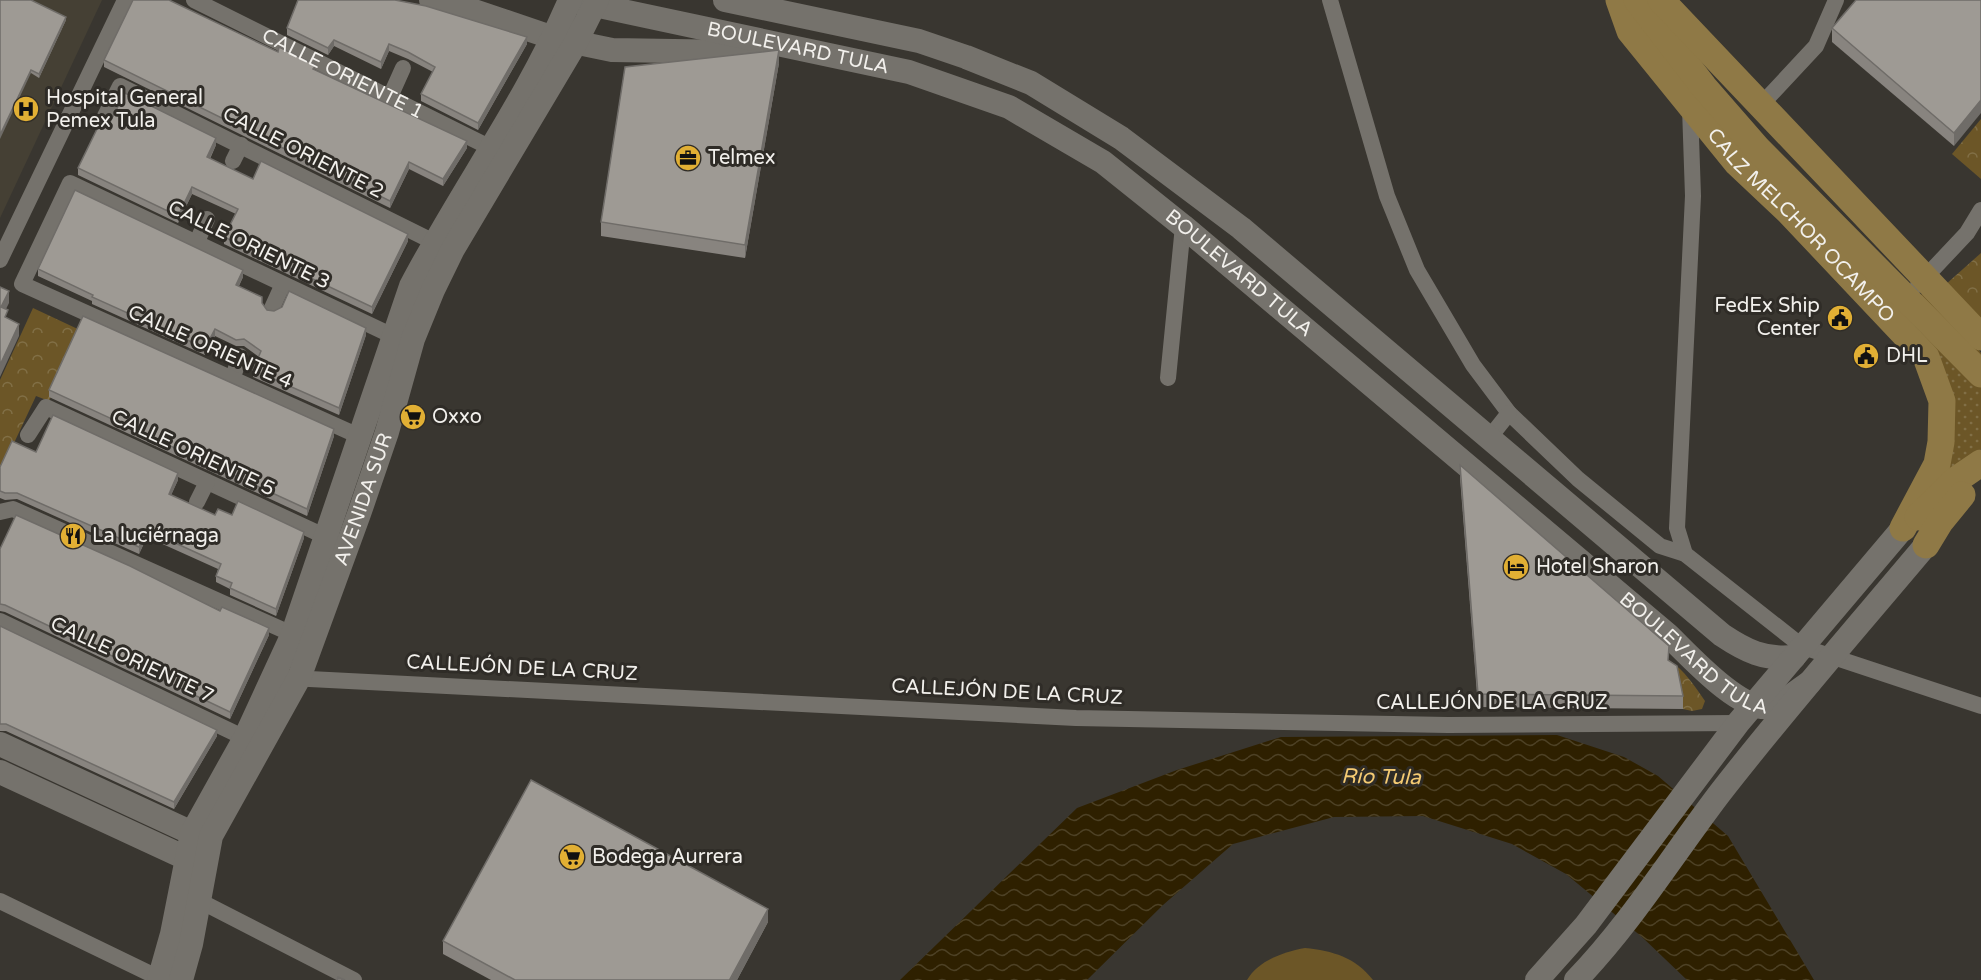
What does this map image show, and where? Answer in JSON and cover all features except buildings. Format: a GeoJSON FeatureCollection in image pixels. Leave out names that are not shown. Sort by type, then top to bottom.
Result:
{"type":"FeatureCollection","features":[{"type":"Feature","properties":{"kind":"main road"},"geometry":{"type":"LineString","coordinates":[[431,0],[471,10],[564,41],[612,50],[735,52],[760,51],[782,45]]}},
{"type":"Feature","properties":{"kind":"main road","name":"AVENIDA SUR"},"geometry":{"type":"LineString","coordinates":[[166,979],[201,835],[274,677],[302,639],[347,545],[387,432],[413,339],[433,290],[564,41],[571,0]]}},
{"type":"Feature","properties":{"kind":"main road","name":"BOULEVARD TULA"},"geometry":{"type":"LineString","coordinates":[[571,0],[596,2],[909,72],[1009,107],[1103,162],[1183,226],[1668,634],[1698,664],[1758,705],[1809,683]]}},
{"type":"Feature","properties":{"kind":"main road","name":"BOULEVARD TULA"},"geometry":{"type":"LineString","coordinates":[[725,0],[919,41],[1031,82],[1121,138],[1241,228],[1722,635],[1743,649],[1775,659],[1798,652]]}},
{"type":"Feature","properties":{"kind":"main road","name":"AVENIDA SUR"},"geometry":{"type":"LineString","coordinates":[[201,835],[299,678],[302,639],[324,537],[361,437],[411,286],[435,242],[493,149],[564,41],[596,2]]}},
{"type":"Feature","properties":{"kind":"main road"},"geometry":{"type":"LineString","coordinates":[[1643,10],[1761,105],[1924,279],[1979,332]]}},
{"type":"Feature","properties":{"kind":"main road"},"geometry":{"type":"LineString","coordinates":[[1643,10],[1758,148],[1981,374]]}},
{"type":"Feature","properties":{"kind":"main road","name":"CALZ MELCHOR OCAMPO"},"geometry":{"type":"LineString","coordinates":[[1643,10],[1690,108],[1737,163],[1926,357],[1942,401],[1941,442],[1937,464],[1903,528]]}},
{"type":"Feature","properties":{"kind":"main road"},"geometry":{"type":"LineString","coordinates":[[1538,979],[1586,925],[1696,780],[1798,652],[1903,528],[1926,511],[1956,480],[1981,463]]}},
{"type":"Feature","properties":{"kind":"main road"},"geometry":{"type":"LineString","coordinates":[[1926,545],[1940,522],[1981,468]]}},
{"type":"Feature","properties":{"kind":"main road"},"geometry":{"type":"LineString","coordinates":[[1576,980],[1610,943],[1719,795],[1809,683],[1926,545],[1981,497]]}},
{"type":"Feature","properties":{"kind":"main road"},"geometry":{"type":"LineString","coordinates":[[1719,795],[1724,774],[1758,705],[1765,673],[1743,649]]}},
{"type":"Feature","properties":{"kind":"main road"},"geometry":{"type":"LineString","coordinates":[[0,744],[201,835]]}},
{"type":"Feature","properties":{"kind":"main road"},"geometry":{"type":"LineString","coordinates":[[0,772],[196,861]]}},
{"type":"Feature","properties":{"kind":"main road","name":"AVENIDA SUR"},"geometry":{"type":"LineString","coordinates":[[166,979],[191,944],[198,900],[196,861]]}},
{"type":"Feature","properties":{"kind":"street"},"geometry":{"type":"LineString","coordinates":[[0,260],[125,0]]}},
{"type":"Feature","properties":{"kind":"street","name":"CALLE ORIENTE 1"},"geometry":{"type":"LineString","coordinates":[[194,0],[493,149]]}},
{"type":"Feature","properties":{"kind":"street"},"geometry":{"type":"LineString","coordinates":[[1330,0],[1387,196],[1417,270],[1473,365],[1509,413],[1578,479],[1660,546],[1685,554],[1798,652],[1831,657],[1981,706]]}},
{"type":"Feature","properties":{"kind":"street"},"geometry":{"type":"LineString","coordinates":[[1761,105],[1816,46],[1836,0]]}},
{"type":"Feature","properties":{"kind":"street"},"geometry":{"type":"LineString","coordinates":[[390,96],[403,68]]}},
{"type":"Feature","properties":{"kind":"street","name":"CALLE ORIENTE 2"},"geometry":{"type":"LineString","coordinates":[[101,124],[120,86],[435,242]]}},
{"type":"Feature","properties":{"kind":"street"},"geometry":{"type":"LineString","coordinates":[[1685,554],[1677,528],[1693,196],[1690,108]]}},
{"type":"Feature","properties":{"kind":"street"},"geometry":{"type":"LineString","coordinates":[[232,161],[241,145]]}},
{"type":"Feature","properties":{"kind":"street","name":"CALLE ORIENTE 3"},"geometry":{"type":"LineString","coordinates":[[42,294],[22,284],[70,183],[282,286],[393,336]]}},
{"type":"Feature","properties":{"kind":"street"},"geometry":{"type":"LineString","coordinates":[[1869,297],[1885,303],[1899,304],[1974,229],[1981,210]]}},
{"type":"Feature","properties":{"kind":"street"},"geometry":{"type":"LineString","coordinates":[[196,244],[207,219]]}},
{"type":"Feature","properties":{"kind":"street"},"geometry":{"type":"LineString","coordinates":[[1168,378],[1183,226]]}},
{"type":"Feature","properties":{"kind":"street"},"geometry":{"type":"LineString","coordinates":[[272,308],[282,286]]}},
{"type":"Feature","properties":{"kind":"street","name":"CALLE ORIENTE 4"},"geometry":{"type":"LineString","coordinates":[[42,294],[361,437]]}},
{"type":"Feature","properties":{"kind":"street"},"geometry":{"type":"LineString","coordinates":[[232,381],[240,356]]}},
{"type":"Feature","properties":{"kind":"street","name":"CALLE ORIENTE 5"},"geometry":{"type":"LineString","coordinates":[[28,435],[45,406],[324,537],[347,545]]}},
{"type":"Feature","properties":{"kind":"street"},"geometry":{"type":"LineString","coordinates":[[1490,437],[1509,413]]}},
{"type":"Feature","properties":{"kind":"street"},"geometry":{"type":"LineString","coordinates":[[197,502],[207,482]]}},
{"type":"Feature","properties":{"kind":"street"},"geometry":{"type":"LineString","coordinates":[[7,511],[302,639]]}},
{"type":"Feature","properties":{"kind":"street","name":"CALLE ORIENTE 7"},"geometry":{"type":"LineString","coordinates":[[0,621],[245,738]]}},
{"type":"Feature","properties":{"kind":"street","name":"CALLEJÓN DE LA CRUZ"},"geometry":{"type":"LineString","coordinates":[[274,677],[1076,718],[1448,725],[1758,705]]}},
{"type":"Feature","properties":{"kind":"street"},"geometry":{"type":"LineString","coordinates":[[198,900],[354,980]]}},
{"type":"Feature","properties":{"kind":"street"},"geometry":{"type":"LineString","coordinates":[[0,901],[166,979]]}},
{"type":"Feature","properties":{"kind":"shaded area","name":"Hospital General Pemex Tula"},"geometry":{"type":"Polygon","coordinates":[[[0,0],[102,0],[0,218],[0,0]]]}},
{"type":"Feature","properties":{"kind":"green space"},"geometry":{"type":"Polygon","coordinates":[[[1981,119],[1981,179],[1952,154],[1981,119]]]}},
{"type":"Feature","properties":{"kind":"green space"},"geometry":{"type":"Polygon","coordinates":[[[1981,253],[1981,320],[1945,285],[1981,253]]]}},
{"type":"Feature","properties":{"kind":"green space"},"geometry":{"type":"Polygon","coordinates":[[[1923,291],[1973,341],[1981,353],[1981,449],[1953,467],[1944,470],[1919,301],[1923,291]]]}},
{"type":"Feature","properties":{"kind":"green space"},"geometry":{"type":"Polygon","coordinates":[[[33,308],[82,331],[49,401],[36,396],[0,473],[0,380],[33,308]]]}},
{"type":"Feature","properties":{"kind":"green space"},"geometry":{"type":"Polygon","coordinates":[[[1669,660],[1685,674],[1705,701],[1702,709],[1692,711],[1683,709],[1681,691],[1668,674],[1669,660]]]}},
{"type":"Feature","properties":{"kind":"green space"},"geometry":{"type":"Polygon","coordinates":[[[1305,948],[1343,956],[1359,966],[1373,980],[1247,980],[1265,962],[1305,948]]]}},
{"type":"Feature","properties":{"kind":"water","name":"Río Tula"},"geometry":{"type":"Polygon","coordinates":[[[1557,735],[1624,757],[1658,776],[1728,836],[1814,980],[1687,980],[1642,937],[1566,874],[1512,844],[1423,816],[1334,817],[1233,844],[1163,905],[1087,980],[900,980],[1077,808],[1177,770],[1281,737],[1557,735]]]}},
{"type":"Feature","properties":{"kind":"place","name":"Hospital General Pemex Tula"},"geometry":{"type":"Point","coordinates":[26,109]}},
{"type":"Feature","properties":{"kind":"place","name":"Telmex"},"geometry":{"type":"Point","coordinates":[688,158]}},
{"type":"Feature","properties":{"kind":"place","name":"FedEx Ship Center"},"geometry":{"type":"Point","coordinates":[1840,318]}},
{"type":"Feature","properties":{"kind":"place","name":"DHL"},"geometry":{"type":"Point","coordinates":[1866,356]}},
{"type":"Feature","properties":{"kind":"place","name":"Oxxo"},"geometry":{"type":"Point","coordinates":[413,417]}},
{"type":"Feature","properties":{"kind":"place","name":"La luciérnaga"},"geometry":{"type":"Point","coordinates":[73,536]}},
{"type":"Feature","properties":{"kind":"place","name":"Hotel Sharon"},"geometry":{"type":"Point","coordinates":[1516,567]}},
{"type":"Feature","properties":{"kind":"place","name":"Bodega Aurrera"},"geometry":{"type":"Point","coordinates":[572,857]}}]}
